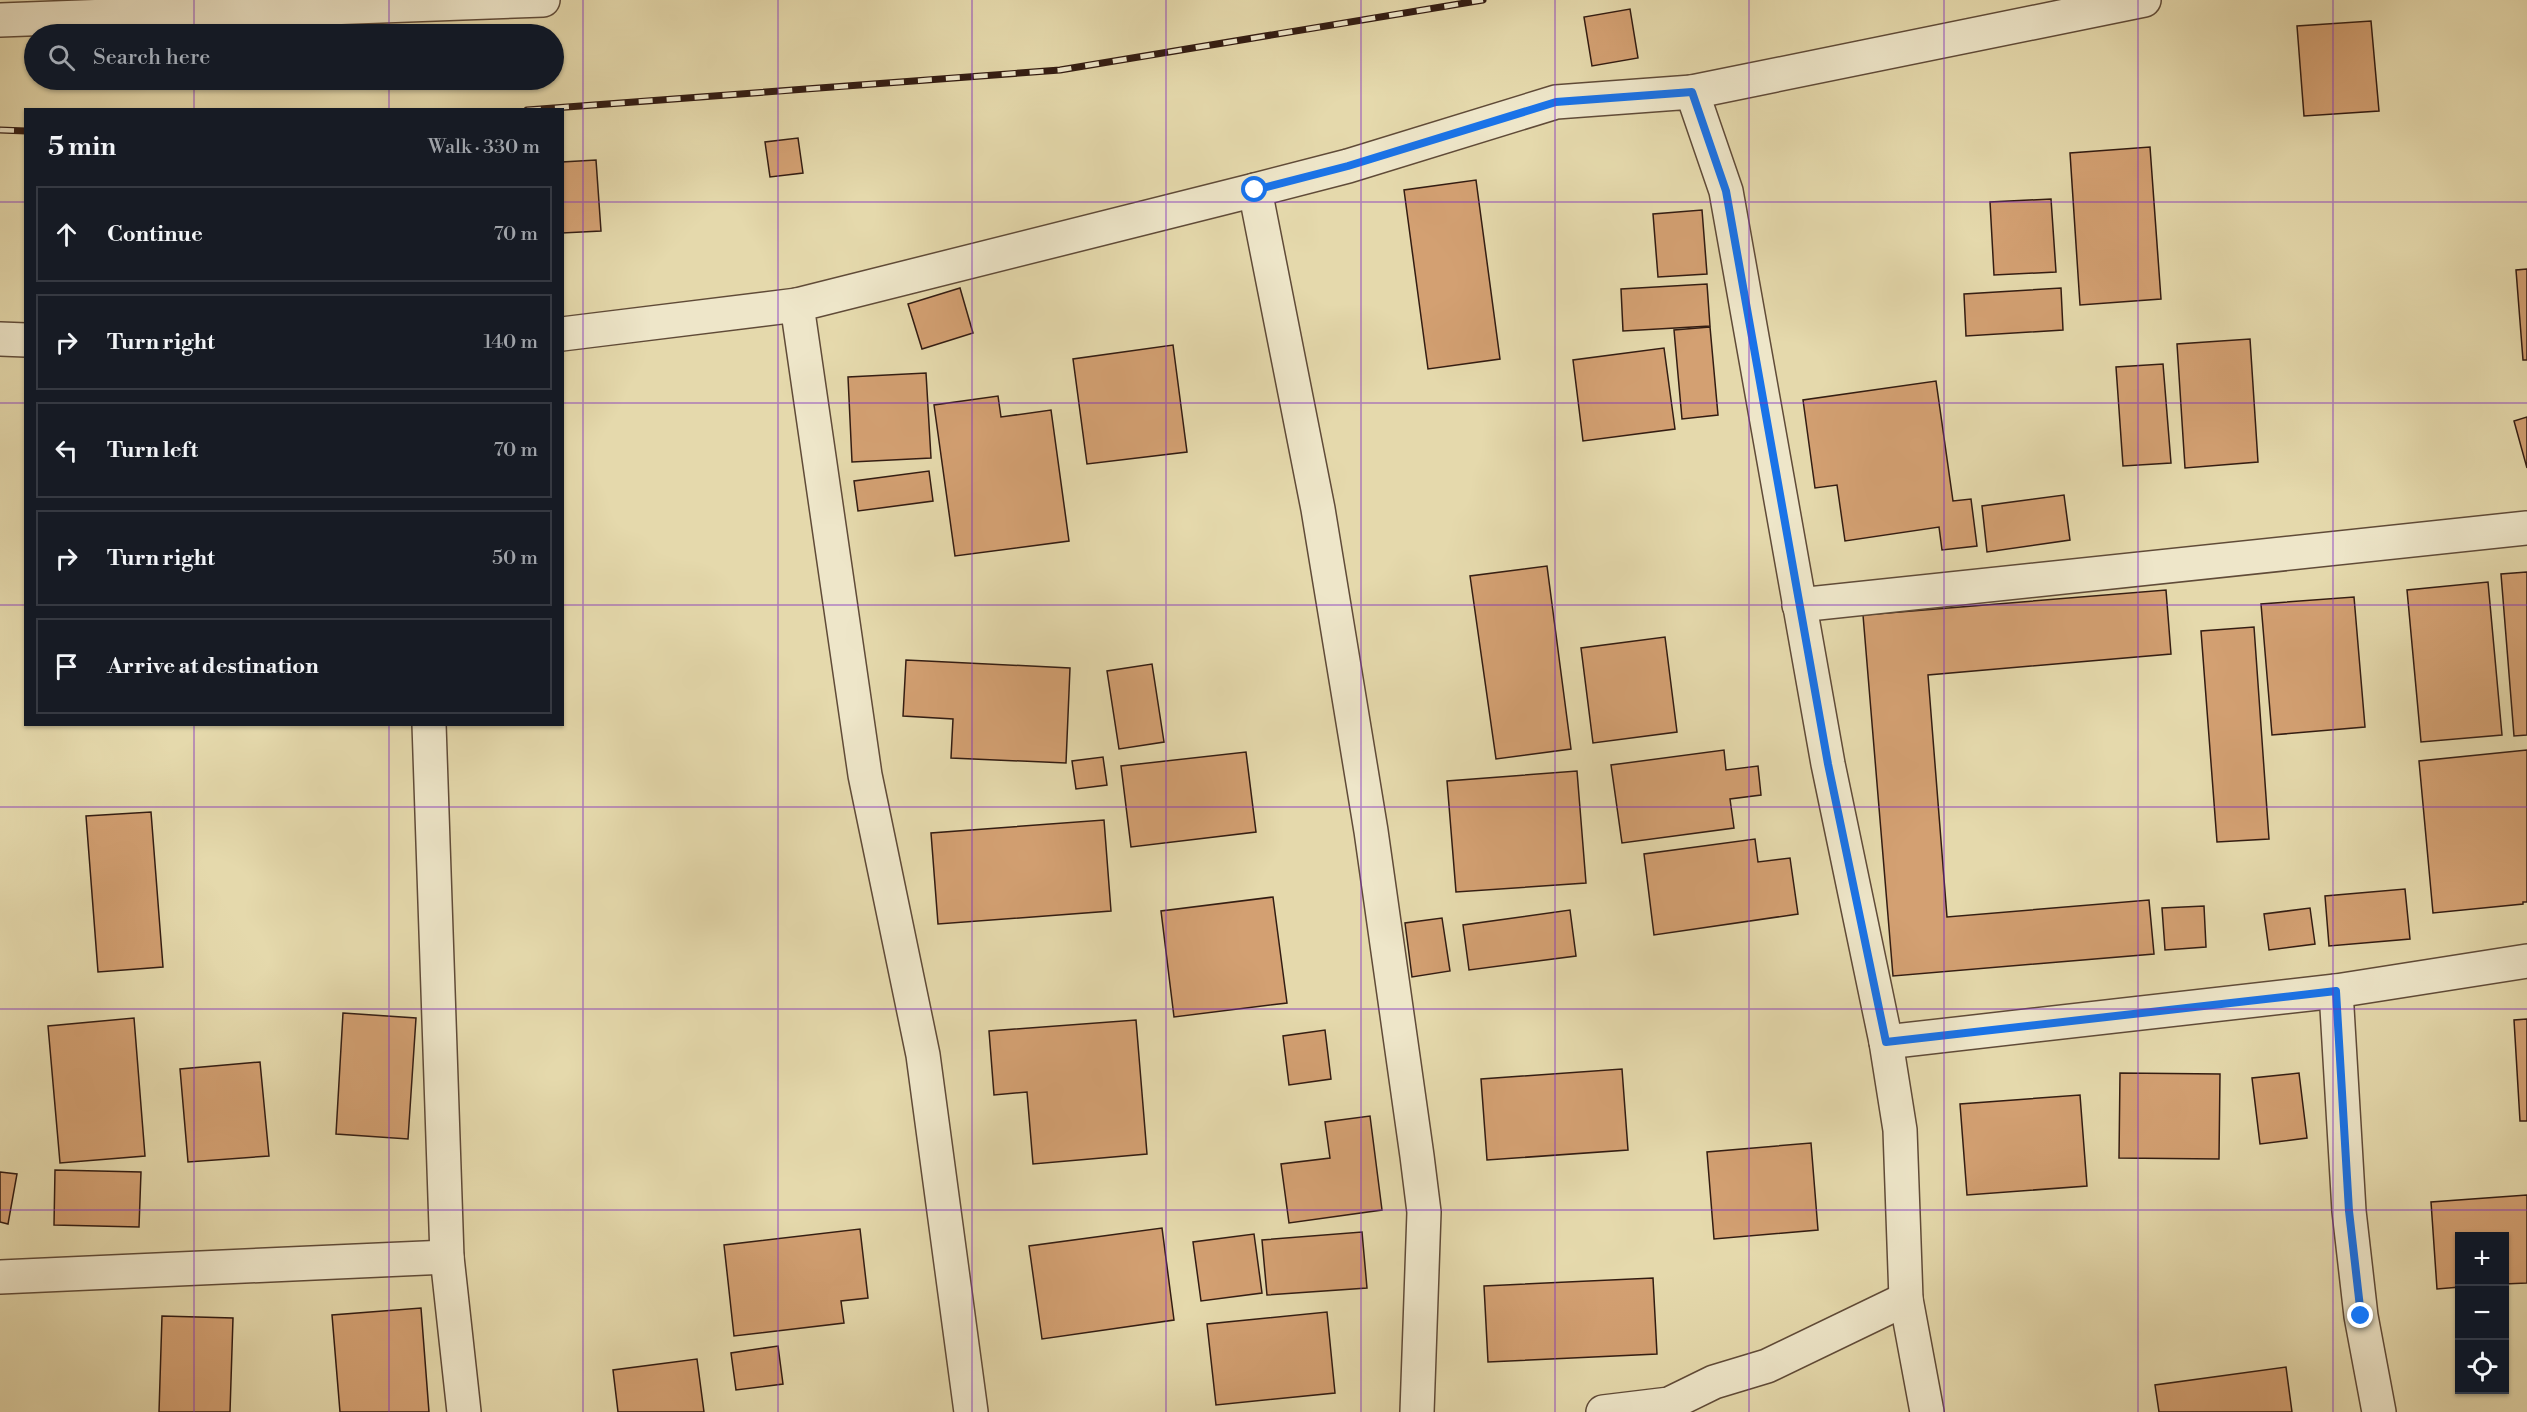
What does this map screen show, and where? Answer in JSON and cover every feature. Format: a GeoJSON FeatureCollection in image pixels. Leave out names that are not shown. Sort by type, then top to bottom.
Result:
{"type":"FeatureCollection","features":[{"type":"Feature","properties":{"kind":"street"},"geometry":{"type":"LineString","coordinates":[[0,20],[543,0]]}},
{"type":"Feature","properties":{"kind":"street"},"geometry":{"type":"LineString","coordinates":[[564,334],[797,305],[1348,166],[1556,102],[1692,92],[2144,0]]}},
{"type":"Feature","properties":{"kind":"street"},"geometry":{"type":"LineString","coordinates":[[1692,92],[1726,191],[1828,764],[1886,1042],[1900,1130],[1906,1299],[1927,1412]]}},
{"type":"Feature","properties":{"kind":"street"},"geometry":{"type":"LineString","coordinates":[[1255,190],[1318,509],[1371,831],[1417,1156],[1424,1212],[1417,1412]]}},
{"type":"Feature","properties":{"kind":"street"},"geometry":{"type":"LineString","coordinates":[[797,305],[866,775],[923,1055],[971,1412]]}},
{"type":"Feature","properties":{"kind":"street"},"geometry":{"type":"LineString","coordinates":[[0,339],[24,340]]}},
{"type":"Feature","properties":{"kind":"street"},"geometry":{"type":"LineString","coordinates":[[1799,605],[2527,528]]}},
{"type":"Feature","properties":{"kind":"street"},"geometry":{"type":"LineString","coordinates":[[429,726],[447,1257],[464,1412]]}},
{"type":"Feature","properties":{"kind":"street"},"geometry":{"type":"LineString","coordinates":[[1886,1042],[2336,991],[2527,961]]}},
{"type":"Feature","properties":{"kind":"street"},"geometry":{"type":"LineString","coordinates":[[2336,991],[2349,1211],[2361,1316],[2379,1412]]}},
{"type":"Feature","properties":{"kind":"street"},"geometry":{"type":"LineString","coordinates":[[0,1277],[447,1257]]}},
{"type":"Feature","properties":{"kind":"street"},"geometry":{"type":"LineString","coordinates":[[1603,1412],[1669,1404],[1714,1382],[1767,1366],[1906,1299]]}},
{"type":"Feature","properties":{"kind":"building"},"geometry":{"type":"Polygon","coordinates":[[[1630,9],[1638,58],[1592,66],[1584,17],[1630,9]]]}},
{"type":"Feature","properties":{"kind":"building"},"geometry":{"type":"Polygon","coordinates":[[[2371,21],[2379,111],[2304,116],[2297,26],[2371,21]]]}},
{"type":"Feature","properties":{"kind":"building"},"geometry":{"type":"Polygon","coordinates":[[[798,138],[803,173],[770,177],[765,142],[798,138]]]}},
{"type":"Feature","properties":{"kind":"building"},"geometry":{"type":"Polygon","coordinates":[[[2150,147],[2161,299],[2080,305],[2070,153],[2150,147]]]}},
{"type":"Feature","properties":{"kind":"building"},"geometry":{"type":"Polygon","coordinates":[[[596,160],[601,231],[564,233],[564,162],[596,160]]]}},
{"type":"Feature","properties":{"kind":"building"},"geometry":{"type":"Polygon","coordinates":[[[1476,180],[1500,359],[1428,369],[1404,190],[1476,180]]]}},
{"type":"Feature","properties":{"kind":"building"},"geometry":{"type":"Polygon","coordinates":[[[2051,199],[2056,272],[1994,275],[1990,202],[2051,199]]]}},
{"type":"Feature","properties":{"kind":"building"},"geometry":{"type":"Polygon","coordinates":[[[1702,210],[1707,274],[1658,277],[1653,214],[1702,210]]]}},
{"type":"Feature","properties":{"kind":"building"},"geometry":{"type":"Polygon","coordinates":[[[2527,269],[2527,360],[2523,360],[2516,270],[2527,269]]]}},
{"type":"Feature","properties":{"kind":"building"},"geometry":{"type":"Polygon","coordinates":[[[1707,284],[1710,326],[1623,331],[1621,289],[1707,284]]]}},
{"type":"Feature","properties":{"kind":"building"},"geometry":{"type":"Polygon","coordinates":[[[960,288],[973,333],[922,349],[908,304],[960,288]]]}},
{"type":"Feature","properties":{"kind":"building"},"geometry":{"type":"Polygon","coordinates":[[[2061,288],[2063,330],[1966,336],[1964,294],[2061,288]]]}},
{"type":"Feature","properties":{"kind":"building"},"geometry":{"type":"Polygon","coordinates":[[[1710,327],[1718,415],[1682,419],[1674,330],[1710,327]]]}},
{"type":"Feature","properties":{"kind":"building"},"geometry":{"type":"Polygon","coordinates":[[[2250,339],[2258,462],[2185,468],[2177,344],[2250,339]]]}},
{"type":"Feature","properties":{"kind":"building"},"geometry":{"type":"Polygon","coordinates":[[[1173,345],[1187,452],[1087,464],[1073,359],[1173,345]]]}},
{"type":"Feature","properties":{"kind":"building"},"geometry":{"type":"Polygon","coordinates":[[[1664,348],[1675,429],[1583,441],[1573,360],[1664,348]]]}},
{"type":"Feature","properties":{"kind":"building"},"geometry":{"type":"Polygon","coordinates":[[[2163,364],[2171,463],[2123,466],[2116,367],[2163,364]]]}},
{"type":"Feature","properties":{"kind":"building"},"geometry":{"type":"Polygon","coordinates":[[[926,373],[931,458],[852,462],[848,377],[926,373]]]}},
{"type":"Feature","properties":{"kind":"building"},"geometry":{"type":"Polygon","coordinates":[[[1936,381],[1953,501],[1971,499],[1977,546],[1942,550],[1939,527],[1845,541],[1837,485],[1815,488],[1803,400],[1936,381]]]}},
{"type":"Feature","properties":{"kind":"building"},"geometry":{"type":"Polygon","coordinates":[[[998,396],[1001,417],[1051,410],[1069,541],[955,556],[934,405],[998,396]]]}},
{"type":"Feature","properties":{"kind":"building"},"geometry":{"type":"Polygon","coordinates":[[[2527,417],[2527,468],[2514,421],[2527,417]]]}},
{"type":"Feature","properties":{"kind":"building"},"geometry":{"type":"Polygon","coordinates":[[[929,471],[933,501],[858,511],[854,481],[929,471]]]}},
{"type":"Feature","properties":{"kind":"building"},"geometry":{"type":"Polygon","coordinates":[[[2064,495],[2070,540],[1987,552],[1982,506],[2064,495]]]}},
{"type":"Feature","properties":{"kind":"building"},"geometry":{"type":"Polygon","coordinates":[[[1547,566],[1571,749],[1496,759],[1470,576],[1547,566]]]}},
{"type":"Feature","properties":{"kind":"building"},"geometry":{"type":"Polygon","coordinates":[[[2527,572],[2527,735],[2514,736],[2501,574],[2527,572]]]}},
{"type":"Feature","properties":{"kind":"building"},"geometry":{"type":"Polygon","coordinates":[[[2488,582],[2502,735],[2421,742],[2407,590],[2488,582]]]}},
{"type":"Feature","properties":{"kind":"building"},"geometry":{"type":"Polygon","coordinates":[[[2166,590],[2171,654],[1928,675],[1947,917],[2149,900],[2154,954],[1893,976],[1863,615],[2166,590]]]}},
{"type":"Feature","properties":{"kind":"building"},"geometry":{"type":"Polygon","coordinates":[[[2354,597],[2365,727],[2272,735],[2261,604],[2354,597]]]}},
{"type":"Feature","properties":{"kind":"building"},"geometry":{"type":"Polygon","coordinates":[[[2254,627],[2269,839],[2217,842],[2201,631],[2254,627]]]}},
{"type":"Feature","properties":{"kind":"building"},"geometry":{"type":"Polygon","coordinates":[[[1665,637],[1677,732],[1593,743],[1581,648],[1665,637]]]}},
{"type":"Feature","properties":{"kind":"building"},"geometry":{"type":"Polygon","coordinates":[[[906,660],[1070,668],[1066,763],[951,758],[953,719],[903,716],[906,660]]]}},
{"type":"Feature","properties":{"kind":"building"},"geometry":{"type":"Polygon","coordinates":[[[1152,664],[1164,742],[1119,749],[1107,671],[1152,664]]]}},
{"type":"Feature","properties":{"kind":"building"},"geometry":{"type":"Polygon","coordinates":[[[1724,750],[1726,770],[1758,766],[1761,795],[1730,799],[1734,828],[1622,843],[1611,765],[1724,750]]]}},
{"type":"Feature","properties":{"kind":"building"},"geometry":{"type":"Polygon","coordinates":[[[2527,750],[2527,902],[2433,913],[2419,761],[2527,750]]]}},
{"type":"Feature","properties":{"kind":"building"},"geometry":{"type":"Polygon","coordinates":[[[1246,752],[1256,832],[1131,847],[1121,766],[1246,752]]]}},
{"type":"Feature","properties":{"kind":"building"},"geometry":{"type":"Polygon","coordinates":[[[1103,757],[1107,785],[1076,789],[1072,761],[1103,757]]]}},
{"type":"Feature","properties":{"kind":"building"},"geometry":{"type":"Polygon","coordinates":[[[1577,771],[1586,883],[1456,892],[1447,781],[1577,771]]]}},
{"type":"Feature","properties":{"kind":"building"},"geometry":{"type":"Polygon","coordinates":[[[151,812],[163,967],[98,972],[86,816],[151,812]]]}},
{"type":"Feature","properties":{"kind":"building"},"geometry":{"type":"Polygon","coordinates":[[[1104,820],[1111,911],[938,924],[931,833],[1104,820]]]}},
{"type":"Feature","properties":{"kind":"building"},"geometry":{"type":"Polygon","coordinates":[[[1755,839],[1758,862],[1790,858],[1798,914],[1654,935],[1644,854],[1755,839]]]}},
{"type":"Feature","properties":{"kind":"building"},"geometry":{"type":"Polygon","coordinates":[[[2405,889],[2410,939],[2329,946],[2325,896],[2405,889]]]}},
{"type":"Feature","properties":{"kind":"building"},"geometry":{"type":"Polygon","coordinates":[[[1273,897],[1287,1003],[1174,1017],[1161,911],[1273,897]]]}},
{"type":"Feature","properties":{"kind":"building"},"geometry":{"type":"Polygon","coordinates":[[[2204,906],[2206,947],[2165,950],[2162,908],[2204,906]]]}},
{"type":"Feature","properties":{"kind":"building"},"geometry":{"type":"Polygon","coordinates":[[[2310,908],[2315,944],[2269,950],[2264,914],[2310,908]]]}},
{"type":"Feature","properties":{"kind":"building"},"geometry":{"type":"Polygon","coordinates":[[[1570,910],[1576,956],[1469,970],[1463,925],[1570,910]]]}},
{"type":"Feature","properties":{"kind":"building"},"geometry":{"type":"Polygon","coordinates":[[[1442,918],[1450,971],[1412,977],[1405,923],[1442,918]]]}},
{"type":"Feature","properties":{"kind":"building"},"geometry":{"type":"Polygon","coordinates":[[[343,1013],[416,1018],[408,1139],[336,1134],[343,1013]]]}},
{"type":"Feature","properties":{"kind":"building"},"geometry":{"type":"Polygon","coordinates":[[[134,1018],[145,1156],[60,1163],[48,1026],[134,1018]]]}},
{"type":"Feature","properties":{"kind":"building"},"geometry":{"type":"Polygon","coordinates":[[[2527,1019],[2527,1121],[2520,1121],[2514,1020],[2527,1019]]]}},
{"type":"Feature","properties":{"kind":"building"},"geometry":{"type":"Polygon","coordinates":[[[1136,1020],[1147,1154],[1033,1164],[1027,1092],[994,1095],[989,1031],[1136,1020]]]}},
{"type":"Feature","properties":{"kind":"building"},"geometry":{"type":"Polygon","coordinates":[[[1325,1030],[1331,1079],[1289,1085],[1283,1036],[1325,1030]]]}},
{"type":"Feature","properties":{"kind":"building"},"geometry":{"type":"Polygon","coordinates":[[[260,1062],[269,1156],[188,1162],[180,1069],[260,1062]]]}},
{"type":"Feature","properties":{"kind":"building"},"geometry":{"type":"Polygon","coordinates":[[[1622,1069],[1628,1150],[1487,1160],[1481,1079],[1622,1069]]]}},
{"type":"Feature","properties":{"kind":"building"},"geometry":{"type":"Polygon","coordinates":[[[2120,1073],[2220,1074],[2219,1159],[2119,1158],[2120,1073]]]}},
{"type":"Feature","properties":{"kind":"building"},"geometry":{"type":"Polygon","coordinates":[[[2299,1073],[2307,1138],[2260,1144],[2252,1078],[2299,1073]]]}},
{"type":"Feature","properties":{"kind":"building"},"geometry":{"type":"Polygon","coordinates":[[[2080,1095],[2087,1186],[1967,1195],[1960,1104],[2080,1095]]]}},
{"type":"Feature","properties":{"kind":"building"},"geometry":{"type":"Polygon","coordinates":[[[1370,1116],[1382,1210],[1289,1223],[1281,1164],[1330,1158],[1325,1122],[1370,1116]]]}},
{"type":"Feature","properties":{"kind":"building"},"geometry":{"type":"Polygon","coordinates":[[[1811,1143],[1818,1230],[1714,1239],[1707,1152],[1811,1143]]]}},
{"type":"Feature","properties":{"kind":"building"},"geometry":{"type":"Polygon","coordinates":[[[55,1170],[141,1172],[139,1227],[54,1225],[55,1170]]]}},
{"type":"Feature","properties":{"kind":"building"},"geometry":{"type":"Polygon","coordinates":[[[0,1172],[17,1174],[8,1224],[0,1222],[0,1172]]]}},
{"type":"Feature","properties":{"kind":"building"},"geometry":{"type":"Polygon","coordinates":[[[2527,1195],[2527,1283],[2509,1284],[2509,1232],[2455,1232],[2455,1287],[2437,1289],[2431,1202],[2527,1195]]]}},
{"type":"Feature","properties":{"kind":"building"},"geometry":{"type":"Polygon","coordinates":[[[1162,1228],[1174,1320],[1042,1339],[1029,1246],[1162,1228]]]}},
{"type":"Feature","properties":{"kind":"building"},"geometry":{"type":"Polygon","coordinates":[[[860,1229],[868,1298],[841,1301],[844,1323],[734,1336],[724,1245],[860,1229]]]}},
{"type":"Feature","properties":{"kind":"building"},"geometry":{"type":"Polygon","coordinates":[[[1362,1232],[1367,1288],[1267,1295],[1262,1240],[1362,1232]]]}},
{"type":"Feature","properties":{"kind":"building"},"geometry":{"type":"Polygon","coordinates":[[[1254,1234],[1262,1293],[1201,1301],[1193,1242],[1254,1234]]]}},
{"type":"Feature","properties":{"kind":"building"},"geometry":{"type":"Polygon","coordinates":[[[1653,1278],[1657,1354],[1488,1362],[1484,1286],[1653,1278]]]}},
{"type":"Feature","properties":{"kind":"building"},"geometry":{"type":"Polygon","coordinates":[[[421,1308],[429,1412],[340,1412],[332,1315],[421,1308]]]}},
{"type":"Feature","properties":{"kind":"building"},"geometry":{"type":"Polygon","coordinates":[[[1327,1312],[1335,1393],[1216,1405],[1207,1324],[1327,1312]]]}},
{"type":"Feature","properties":{"kind":"building"},"geometry":{"type":"Polygon","coordinates":[[[162,1316],[233,1318],[230,1412],[159,1412],[162,1316]]]}},
{"type":"Feature","properties":{"kind":"building"},"geometry":{"type":"Polygon","coordinates":[[[778,1346],[783,1384],[736,1390],[731,1353],[778,1346]]]}},
{"type":"Feature","properties":{"kind":"building"},"geometry":{"type":"Polygon","coordinates":[[[697,1359],[704,1412],[618,1412],[613,1370],[697,1359]]]}},
{"type":"Feature","properties":{"kind":"building"},"geometry":{"type":"Polygon","coordinates":[[[2286,1367],[2292,1412],[2159,1412],[2155,1385],[2286,1367]]]}},
{"type":"Feature","properties":{"kind":"railway"},"geometry":{"type":"LineString","coordinates":[[554,108],[1060,70],[1483,0]]}},
{"type":"Feature","properties":{"kind":"railway"},"geometry":{"type":"LineString","coordinates":[[0,130],[24,131]]}},
{"type":"Feature","properties":{"kind":"route"},"geometry":{"type":"LineString","coordinates":[[1255,190],[1348,166],[1556,102],[1692,92],[1726,191],[1828,764],[1886,1042],[2336,991],[2349,1211],[2361,1316]]}}]}
